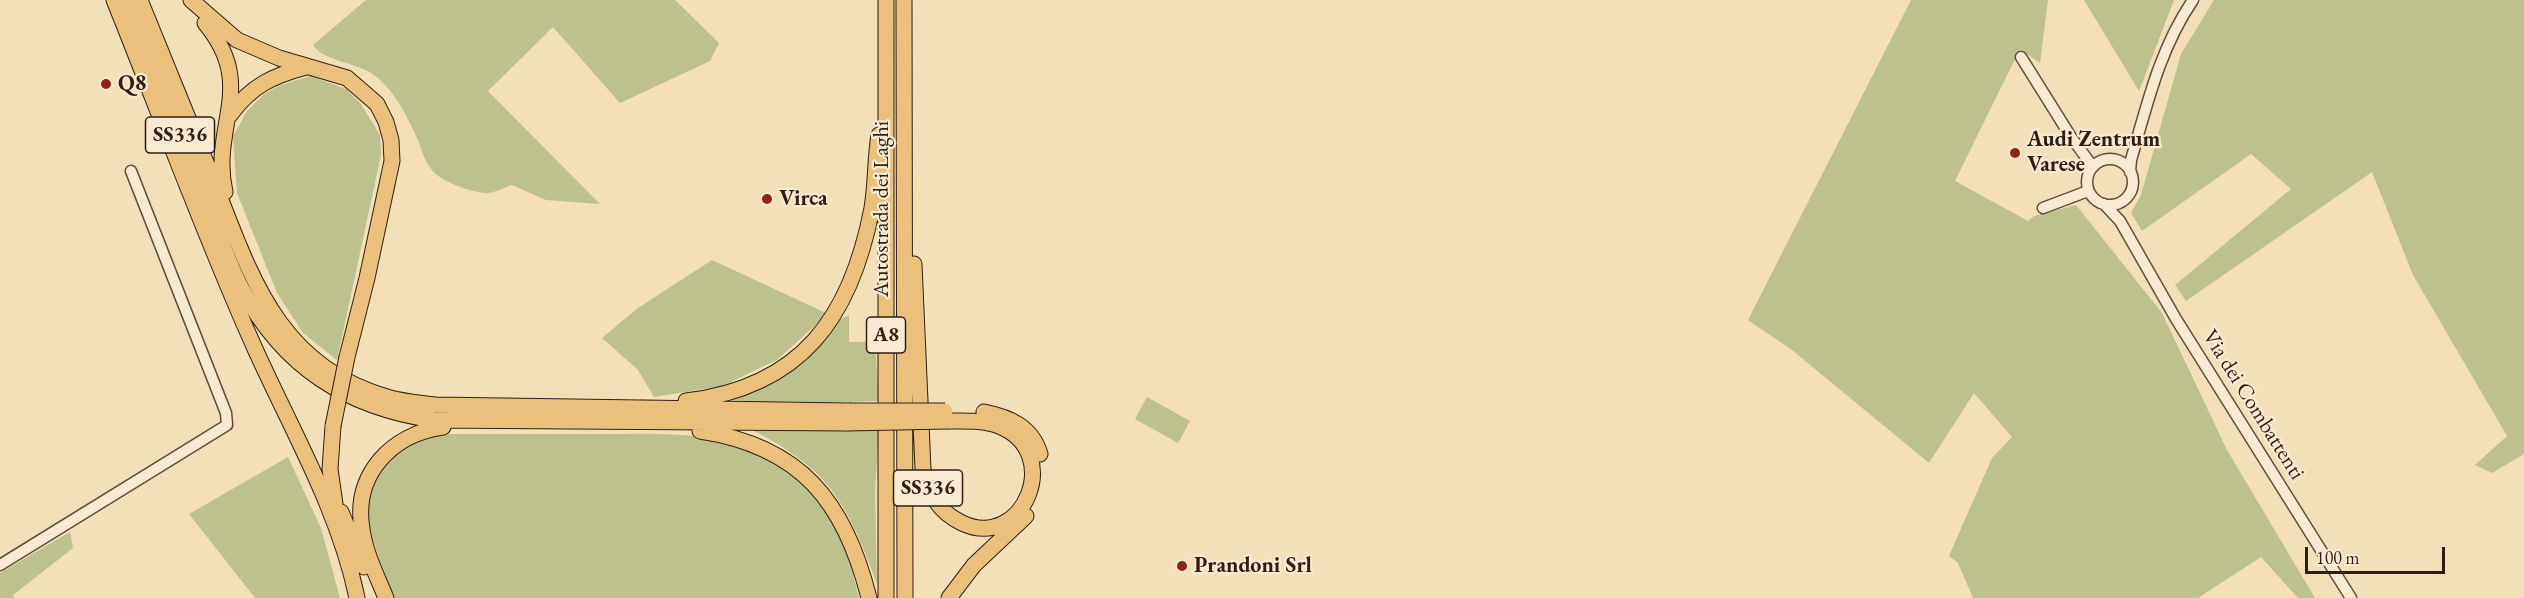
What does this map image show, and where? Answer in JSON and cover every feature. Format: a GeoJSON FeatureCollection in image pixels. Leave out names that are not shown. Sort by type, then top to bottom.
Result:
{"type":"FeatureCollection","features":[{"type":"Feature","properties":{"kind":"highway"},"geometry":{"type":"LineString","coordinates":[[114,0],[248,332],[314,472],[342,543]]}},
{"type":"Feature","properties":{"kind":"highway","name":"SS336"},"geometry":{"type":"LineString","coordinates":[[126,0],[241,287],[273,338],[299,364],[322,381],[352,398],[389,412],[433,420],[479,422]]}},
{"type":"Feature","properties":{"kind":"highway","name":"SS336"},"geometry":{"type":"LineString","coordinates":[[140,0],[236,238]]}},
{"type":"Feature","properties":{"kind":"highway"},"geometry":{"type":"LineString","coordinates":[[186,0],[213,33],[230,69],[230,115],[220,152],[236,238],[253,280],[283,329],[329,370],[359,387],[391,399],[435,405],[848,417]]}},
{"type":"Feature","properties":{"kind":"highway"},"geometry":{"type":"LineString","coordinates":[[191,0],[237,40],[306,67],[327,70],[360,86],[376,104],[386,122],[391,140],[392,161],[367,278],[347,357],[333,426],[330,454],[342,543],[357,598]]}},
{"type":"Feature","properties":{"kind":"highway","name":"Autostrada dei Laghi"},"geometry":{"type":"LineString","coordinates":[[886,0],[886,598]]}},
{"type":"Feature","properties":{"kind":"highway","name":"Autostrada dei Laghi"},"geometry":{"type":"LineString","coordinates":[[904,0],[905,598]]}},
{"type":"Feature","properties":{"kind":"highway"},"geometry":{"type":"LineString","coordinates":[[230,115],[260,83],[275,75],[306,67]]}},
{"type":"Feature","properties":{"kind":"highway"},"geometry":{"type":"LineString","coordinates":[[595,408],[700,399],[738,391],[766,379],[809,348],[843,300],[861,255],[872,205],[887,72]]}},
{"type":"Feature","properties":{"kind":"highway","name":"SS336"},"geometry":{"type":"LineString","coordinates":[[905,222],[915,269],[923,469],[928,489],[938,506],[951,517],[967,525],[982,528],[998,526],[1011,519],[1029,494],[1033,473],[1029,453],[1013,432],[997,425],[948,416]]}},
{"type":"Feature","properties":{"kind":"highway"},"geometry":{"type":"LineString","coordinates":[[386,598],[361,526],[363,493],[372,470],[390,448],[413,434],[427,429],[479,422],[650,423],[991,413],[1018,423],[1030,434],[1043,463],[1043,480],[1029,513],[974,565],[949,598]]}},
{"type":"Feature","properties":{"kind":"highway"},"geometry":{"type":"LineString","coordinates":[[650,423],[741,439],[766,449],[793,466],[810,480],[838,516],[857,558],[868,598]]}},
{"type":"Feature","properties":{"kind":"highway"},"geometry":{"type":"LineString","coordinates":[[334,496],[377,598]]}},
{"type":"Feature","properties":{"kind":"street"},"geometry":{"type":"LineString","coordinates":[[2125,231],[2125,200],[2132,187],[2130,172],[2137,141],[2163,54],[2179,20],[2193,0]]}},
{"type":"Feature","properties":{"kind":"street"},"geometry":{"type":"LineString","coordinates":[[2021,57],[2070,137],[2093,167]]}},
{"type":"Feature","properties":{"kind":"street"},"geometry":{"type":"LineString","coordinates":[[2043,208],[2088,191],[2088,176],[2093,167],[2103,160],[2112,159],[2130,149],[2137,141]]}},
{"type":"Feature","properties":{"kind":"street"},"geometry":{"type":"LineString","coordinates":[[2112,159],[2125,165],[2130,172]]}},
{"type":"Feature","properties":{"kind":"street"},"geometry":{"type":"LineString","coordinates":[[0,565],[227,425],[226,413],[131,171]]}},
{"type":"Feature","properties":{"kind":"street","name":"Via dei Combattenti"},"geometry":{"type":"LineString","coordinates":[[2088,191],[2097,202],[2104,204],[2125,231],[2176,319],[2351,598]]}},
{"type":"Feature","properties":{"kind":"street"},"geometry":{"type":"LineString","coordinates":[[2104,204],[2115,205],[2125,200]]}},
{"type":"Feature","properties":{"kind":"green space"},"geometry":{"type":"Polygon","coordinates":[[[366,0],[675,0],[719,43],[710,61],[620,103],[553,27],[488,91],[600,204],[546,200],[512,185],[486,193],[464,188],[436,174],[425,159],[405,113],[381,81],[359,67],[325,55],[313,45],[366,0]]]}},
{"type":"Feature","properties":{"kind":"green space"},"geometry":{"type":"Polygon","coordinates":[[[1911,0],[2048,0],[2040,63],[2020,49],[1955,181],[2028,221],[2034,216],[2076,205],[2162,313],[2227,450],[2315,598],[2298,598],[2261,557],[2198,598],[1973,598],[1958,563],[1949,556],[1992,458],[2012,437],[1974,393],[1929,463],[1792,350],[1748,320],[1911,0]]]}},
{"type":"Feature","properties":{"kind":"green space"},"geometry":{"type":"Polygon","coordinates":[[[2084,0],[2174,0],[2139,91],[2084,0]]]}},
{"type":"Feature","properties":{"kind":"green space"},"geometry":{"type":"Polygon","coordinates":[[[2214,0],[2524,0],[2524,454],[2492,473],[2475,465],[2507,436],[2413,275],[2372,172],[2186,301],[2175,285],[2291,189],[2251,154],[2142,231],[2131,213],[2141,195],[2181,54],[2214,0]]]}},
{"type":"Feature","properties":{"kind":"green space"},"geometry":{"type":"Polygon","coordinates":[[[310,76],[346,89],[361,104],[380,135],[381,155],[337,360],[303,333],[277,293],[237,193],[233,136],[247,111],[263,95],[278,86],[310,76]]]}},
{"type":"Feature","properties":{"kind":"green space"},"geometry":{"type":"Polygon","coordinates":[[[712,260],[828,314],[777,360],[722,386],[654,397],[638,370],[602,338],[638,308],[712,260]]]}},
{"type":"Feature","properties":{"kind":"green space"},"geometry":{"type":"Polygon","coordinates":[[[849,315],[849,342],[875,342],[879,401],[713,406],[746,394],[776,379],[802,358],[820,337],[849,315]]]}},
{"type":"Feature","properties":{"kind":"green space"},"geometry":{"type":"Polygon","coordinates":[[[1147,397],[1190,421],[1178,443],[1135,419],[1147,397]]]}},
{"type":"Feature","properties":{"kind":"green space"},"geometry":{"type":"Polygon","coordinates":[[[750,429],[879,431],[875,491],[877,584],[856,532],[832,491],[799,458],[750,429]]]}},
{"type":"Feature","properties":{"kind":"green space"},"geometry":{"type":"Polygon","coordinates":[[[421,434],[671,434],[706,438],[739,447],[771,461],[792,475],[824,508],[845,549],[859,598],[394,598],[367,524],[367,496],[380,466],[421,434]]]}},
{"type":"Feature","properties":{"kind":"green space"},"geometry":{"type":"Polygon","coordinates":[[[288,457],[321,528],[340,598],[255,598],[189,514],[288,457]]]}},
{"type":"Feature","properties":{"kind":"green space"},"geometry":{"type":"Polygon","coordinates":[[[70,532],[73,548],[13,595],[14,598],[0,598],[0,573],[70,532]]]}},
{"type":"Feature","properties":{"kind":"place","name":"Q8"},"geometry":{"type":"Point","coordinates":[106,84]}},
{"type":"Feature","properties":{"kind":"place","name":"Audi Zentrum Varese"},"geometry":{"type":"Point","coordinates":[2015,153]}},
{"type":"Feature","properties":{"kind":"place","name":"Virca"},"geometry":{"type":"Point","coordinates":[767,199]}},
{"type":"Feature","properties":{"kind":"place","name":"Prandoni Srl"},"geometry":{"type":"Point","coordinates":[1182,566]}}]}
